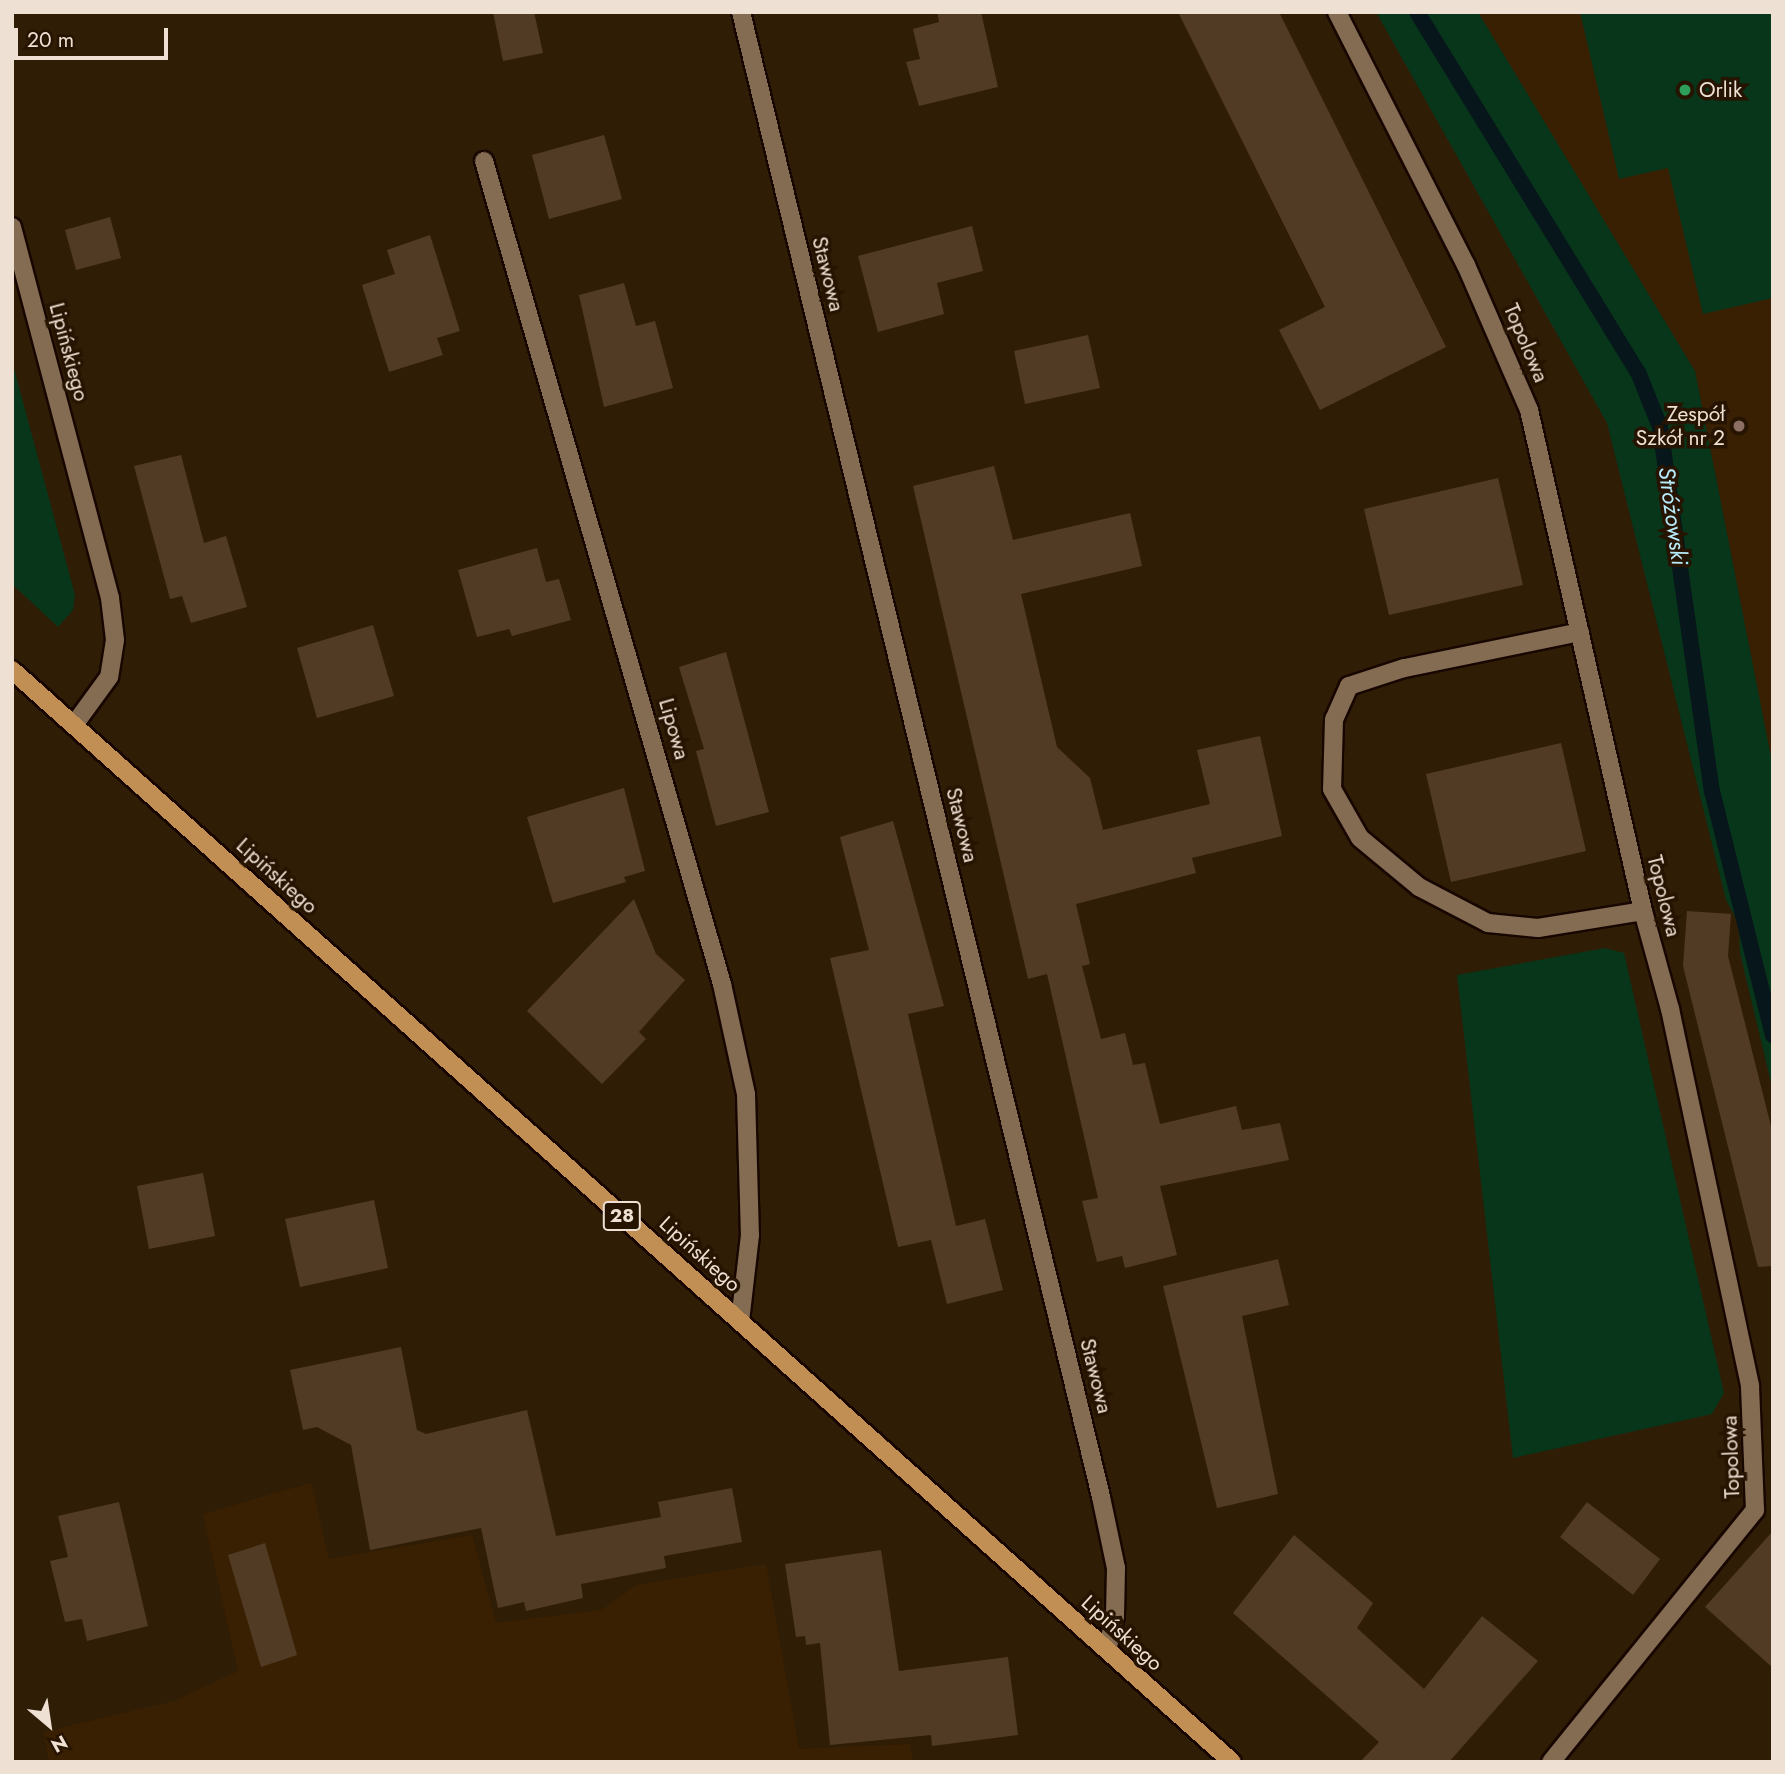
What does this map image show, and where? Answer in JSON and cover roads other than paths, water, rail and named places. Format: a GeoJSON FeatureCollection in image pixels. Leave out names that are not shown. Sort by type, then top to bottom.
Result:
{"type":"FeatureCollection","features":[{"type":"Feature","properties":{"kind":"main road","name":"Lipińskiego"},"geometry":{"type":"LineString","coordinates":[[12,670],[1232,1762]]}},
{"type":"Feature","properties":{"kind":"street","name":"Stawowa"},"geometry":{"type":"LineString","coordinates":[[741,12],[1101,1497],[1116,1568],[1115,1616],[1107,1650]]}},
{"type":"Feature","properties":{"kind":"street","name":"Topolowa"},"geometry":{"type":"LineString","coordinates":[[1337,12],[1502,340],[1536,436],[1643,911],[1670,1009],[1750,1386],[1755,1510],[1551,1762]]}},
{"type":"Feature","properties":{"kind":"street","name":"Lipowa"},"geometry":{"type":"LineString","coordinates":[[484,160],[725,997],[746,1094],[750,1235],[740,1321]]}},
{"type":"Feature","properties":{"kind":"street","name":"Lipińskiego"},"geometry":{"type":"LineString","coordinates":[[12,227],[110,598],[115,640],[109,677],[74,725]]}},
{"type":"Feature","properties":{"kind":"street"},"geometry":{"type":"LineString","coordinates":[[1580,632],[1404,668],[1349,686],[1334,719],[1332,789],[1360,838],[1419,887],[1488,923],[1538,928],[1643,911]]}},
{"type":"Feature","properties":{"kind":"waterway","name":"Stróżowski"},"geometry":{"type":"LineString","coordinates":[[1417,12],[1638,372],[1660,427],[1712,791],[1773,1035]]}},
{"type":"Feature","properties":{"kind":"place","name":"Orlik"},"geometry":{"type":"Point","coordinates":[1685,90]}},
{"type":"Feature","properties":{"kind":"place","name":"Zespół Szkół nr 2"},"geometry":{"type":"Point","coordinates":[1739,426]}}]}
